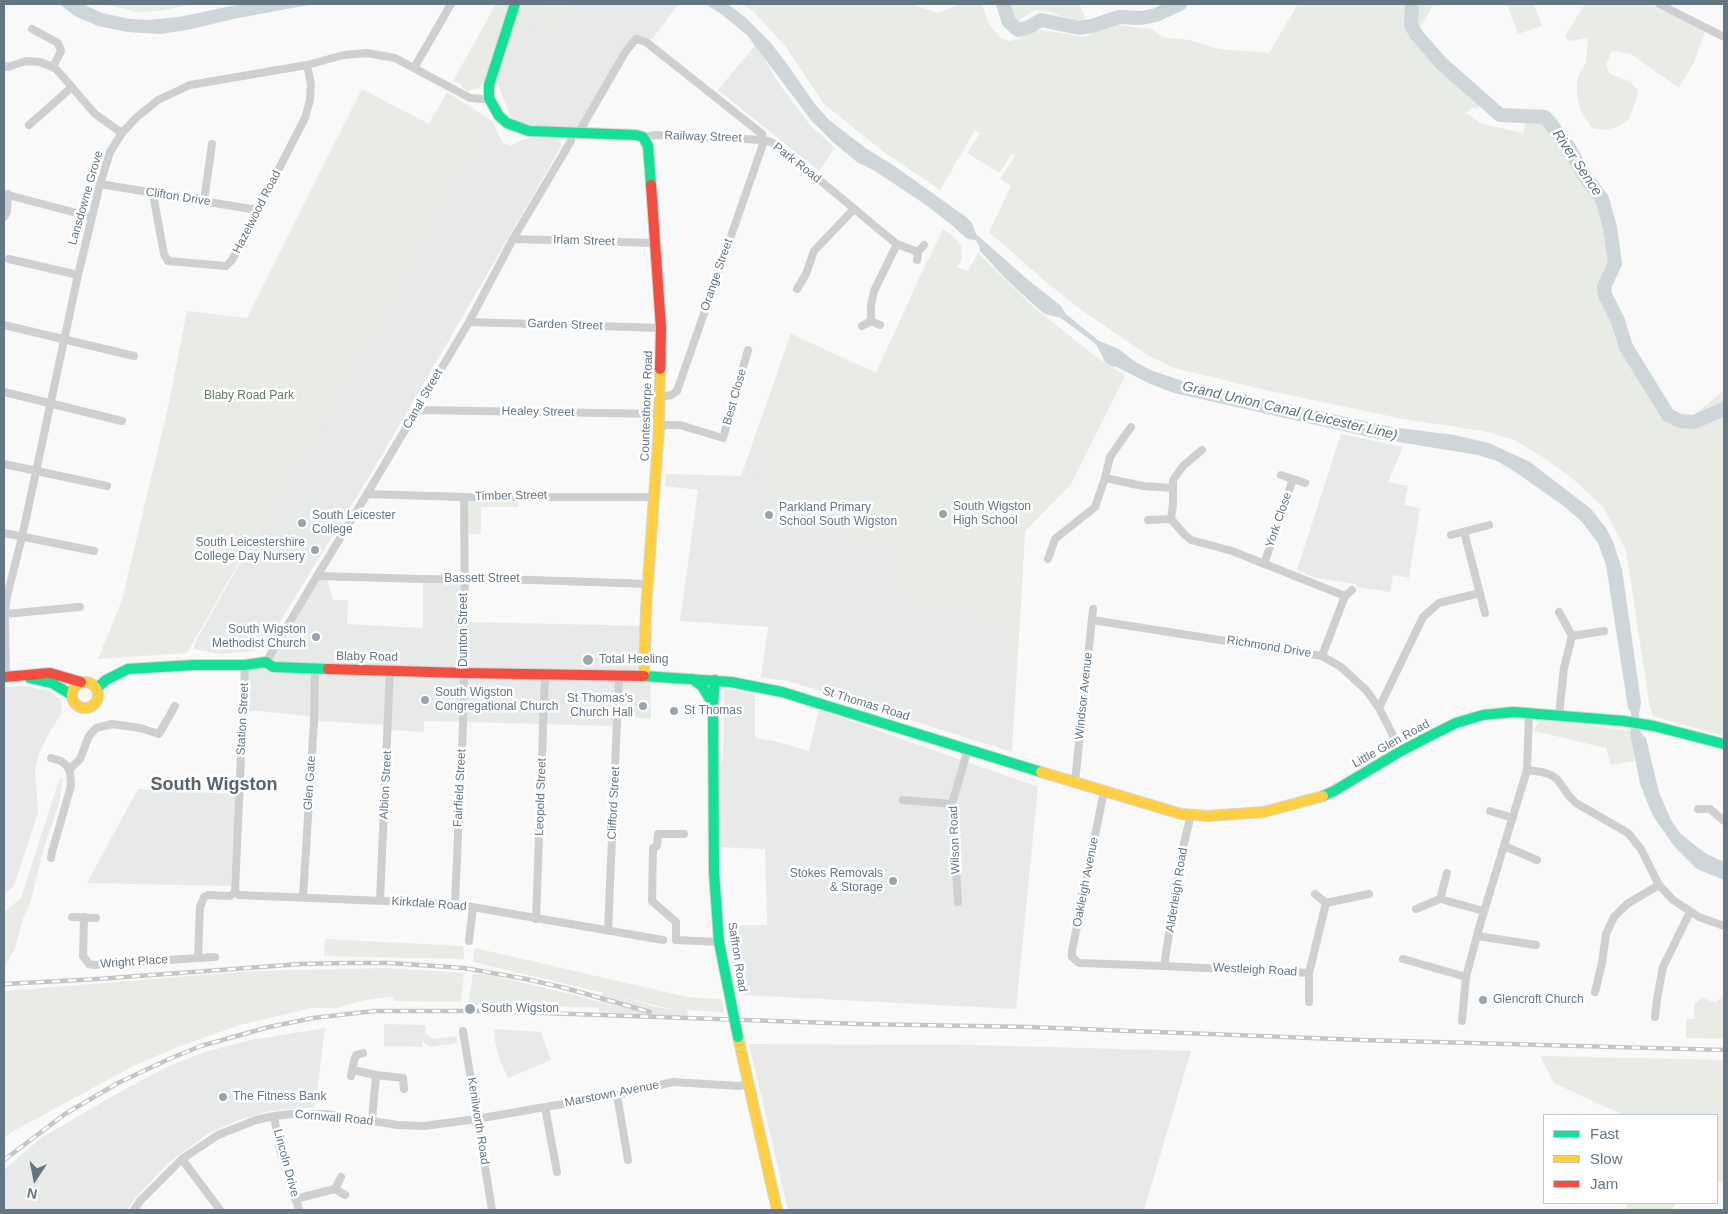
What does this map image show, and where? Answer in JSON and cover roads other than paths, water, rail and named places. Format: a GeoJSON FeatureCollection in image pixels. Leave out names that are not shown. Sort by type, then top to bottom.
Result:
{"type":"FeatureCollection","features":[{"type":"Feature","properties":{"kind":"main road"},"geometry":{"type":"LineString","coordinates":[[515,4],[489,85],[489,98],[499,116],[507,123],[529,131],[636,135],[643,138]]}},
{"type":"Feature","properties":{"kind":"main road","name":"Countesthorpe Road"},"geometry":{"type":"LineString","coordinates":[[643,138],[648,146],[661,328],[660,427],[648,584],[644,676]]}},
{"type":"Feature","properties":{"kind":"main road","name":"Blaby Road"},"geometry":{"type":"LineString","coordinates":[[97,688],[106,680],[128,669],[194,664],[245,665],[266,662],[273,667],[644,676]]}},
{"type":"Feature","properties":{"kind":"main road"},"geometry":{"type":"LineString","coordinates":[[5,677],[50,673],[91,683],[97,688],[99,696],[96,704],[89,708],[80,708],[72,699],[74,687],[81,682]]}},
{"type":"Feature","properties":{"kind":"main road"},"geometry":{"type":"LineString","coordinates":[[19,676],[52,683],[72,695]]}},
{"type":"Feature","properties":{"kind":"main road","name":"St Thomas Road"},"geometry":{"type":"LineString","coordinates":[[644,676],[715,680],[782,692],[1075,782]]}},
{"type":"Feature","properties":{"kind":"main road"},"geometry":{"type":"LineString","coordinates":[[689,678],[702,686],[713,704]]}},
{"type":"Feature","properties":{"kind":"main road","name":"Saffron Road"},"geometry":{"type":"LineString","coordinates":[[715,680],[713,704],[714,872],[719,942],[776,1210]]}},
{"type":"Feature","properties":{"kind":"main road","name":"Little Glen Road"},"geometry":{"type":"LineString","coordinates":[[1075,782],[1160,809],[1190,815],[1218,816],[1273,810],[1334,791],[1401,751],[1442,730],[1470,718],[1499,712],[1559,715],[1647,724],[1724,744]]}},
{"type":"Feature","properties":{"kind":"street"},"geometry":{"type":"LineString","coordinates":[[414,68],[451,4]]}},
{"type":"Feature","properties":{"kind":"street"},"geometry":{"type":"LineString","coordinates":[[1659,4],[1724,37]]}},
{"type":"Feature","properties":{"kind":"street"},"geometry":{"type":"LineString","coordinates":[[32,29],[58,43],[61,51],[53,67]]}},
{"type":"Feature","properties":{"kind":"street","name":"Park Road"},"geometry":{"type":"LineString","coordinates":[[632,43],[636,39],[646,42],[762,134],[763,140],[776,145],[897,244],[918,256],[924,245]]}},
{"type":"Feature","properties":{"kind":"street","name":"Canal Street"},"geometry":{"type":"LineString","coordinates":[[266,662],[469,322],[513,239],[576,132],[632,43]]}},
{"type":"Feature","properties":{"kind":"street","name":"Lansdowne Grove"},"geometry":{"type":"LineString","coordinates":[[5,677],[5,596],[22,537],[78,275],[100,184],[110,152],[122,133],[136,118],[158,100],[190,85],[307,65],[344,55],[367,53],[396,58],[470,98],[489,98]]}},
{"type":"Feature","properties":{"kind":"street"},"geometry":{"type":"LineString","coordinates":[[4,66],[8,67],[26,62],[40,62],[53,67],[95,114],[122,133]]}},
{"type":"Feature","properties":{"kind":"street","name":"Hazelwood Road"},"geometry":{"type":"LineString","coordinates":[[153,194],[164,254],[168,260],[226,266],[232,260],[305,118],[311,92],[307,65]]}},
{"type":"Feature","properties":{"kind":"street"},"geometry":{"type":"LineString","coordinates":[[28,125],[72,87]]}},
{"type":"Feature","properties":{"kind":"street","name":"Railway Street"},"geometry":{"type":"LineString","coordinates":[[643,138],[656,135],[763,140]]}},
{"type":"Feature","properties":{"kind":"street","name":"Orange Street"},"geometry":{"type":"LineString","coordinates":[[660,397],[671,395],[678,391],[763,140]]}},
{"type":"Feature","properties":{"kind":"street"},"geometry":{"type":"LineString","coordinates":[[204,201],[212,144]]}},
{"type":"Feature","properties":{"kind":"street","name":"Clifton Drive"},"geometry":{"type":"LineString","coordinates":[[100,184],[257,210]]}},
{"type":"Feature","properties":{"kind":"street"},"geometry":{"type":"LineString","coordinates":[[4,218],[7,212],[6,194],[92,218]]}},
{"type":"Feature","properties":{"kind":"street"},"geometry":{"type":"LineString","coordinates":[[797,289],[806,274],[814,251],[854,209]]}},
{"type":"Feature","properties":{"kind":"street","name":"Irlam Street"},"geometry":{"type":"LineString","coordinates":[[513,239],[655,243]]}},
{"type":"Feature","properties":{"kind":"street"},"geometry":{"type":"LineString","coordinates":[[871,320],[871,305],[874,291],[897,244]]}},
{"type":"Feature","properties":{"kind":"street"},"geometry":{"type":"LineString","coordinates":[[9,259],[78,275]]}},
{"type":"Feature","properties":{"kind":"street"},"geometry":{"type":"LineString","coordinates":[[871,320],[880,325]]}},
{"type":"Feature","properties":{"kind":"street"},"geometry":{"type":"LineString","coordinates":[[862,326],[871,320]]}},
{"type":"Feature","properties":{"kind":"street","name":"Garden Street"},"geometry":{"type":"LineString","coordinates":[[469,322],[661,328]]}},
{"type":"Feature","properties":{"kind":"street"},"geometry":{"type":"LineString","coordinates":[[4,325],[134,356]]}},
{"type":"Feature","properties":{"kind":"street","name":"Best Close"},"geometry":{"type":"LineString","coordinates":[[660,427],[680,425],[723,438],[748,350]]}},
{"type":"Feature","properties":{"kind":"street"},"geometry":{"type":"LineString","coordinates":[[4,392],[122,421]]}},
{"type":"Feature","properties":{"kind":"street","name":"Healey Street"},"geometry":{"type":"LineString","coordinates":[[417,410],[660,414]]}},
{"type":"Feature","properties":{"kind":"street"},"geometry":{"type":"LineString","coordinates":[[1048,559],[1055,539],[1095,508],[1110,457],[1131,427]]}},
{"type":"Feature","properties":{"kind":"street"},"geometry":{"type":"LineString","coordinates":[[1171,519],[1174,504],[1173,480],[1177,473],[1202,450]]}},
{"type":"Feature","properties":{"kind":"street"},"geometry":{"type":"LineString","coordinates":[[4,464],[107,486]]}},
{"type":"Feature","properties":{"kind":"street","name":"York Close"},"geometry":{"type":"LineString","coordinates":[[1281,475],[1306,483]]}},
{"type":"Feature","properties":{"kind":"street"},"geometry":{"type":"LineString","coordinates":[[1105,478],[1143,486],[1173,488]]}},
{"type":"Feature","properties":{"kind":"street","name":"York Close"},"geometry":{"type":"LineString","coordinates":[[1293,479],[1264,564],[1346,596]]}},
{"type":"Feature","properties":{"kind":"street","name":"Timber Street"},"geometry":{"type":"LineString","coordinates":[[368,494],[464,497],[655,497]]}},
{"type":"Feature","properties":{"kind":"street","name":"Dunton Street"},"geometry":{"type":"LineString","coordinates":[[464,497],[464,673]]}},
{"type":"Feature","properties":{"kind":"street"},"geometry":{"type":"LineString","coordinates":[[1148,520],[1171,519],[1192,540],[1232,551],[1264,564]]}},
{"type":"Feature","properties":{"kind":"street"},"geometry":{"type":"LineString","coordinates":[[1452,536],[1489,525]]}},
{"type":"Feature","properties":{"kind":"street"},"geometry":{"type":"LineString","coordinates":[[1464,532],[1485,613]]}},
{"type":"Feature","properties":{"kind":"street"},"geometry":{"type":"LineString","coordinates":[[4,533],[94,551]]}},
{"type":"Feature","properties":{"kind":"street","name":"Bassett Street"},"geometry":{"type":"LineString","coordinates":[[316,576],[648,584]]}},
{"type":"Feature","properties":{"kind":"street"},"geometry":{"type":"LineString","coordinates":[[1322,656],[1346,596],[1352,590]]}},
{"type":"Feature","properties":{"kind":"street"},"geometry":{"type":"LineString","coordinates":[[1379,708],[1423,617],[1439,603],[1480,593]]}},
{"type":"Feature","properties":{"kind":"street"},"geometry":{"type":"LineString","coordinates":[[4,614],[80,607]]}},
{"type":"Feature","properties":{"kind":"street","name":"Windsor Avenue"},"geometry":{"type":"LineString","coordinates":[[1075,782],[1093,609]]}},
{"type":"Feature","properties":{"kind":"street"},"geometry":{"type":"LineString","coordinates":[[1559,612],[1572,636],[1564,668],[1559,715]]}},
{"type":"Feature","properties":{"kind":"street","name":"Richmond Drive"},"geometry":{"type":"LineString","coordinates":[[1092,620],[1322,656],[1341,667],[1366,690],[1379,708],[1401,751]]}},
{"type":"Feature","properties":{"kind":"street"},"geometry":{"type":"LineString","coordinates":[[1572,636],[1604,631]]}},
{"type":"Feature","properties":{"kind":"street","name":"Station Street"},"geometry":{"type":"LineString","coordinates":[[235,892],[245,665]]}},
{"type":"Feature","properties":{"kind":"street","name":"Glen Gate"},"geometry":{"type":"LineString","coordinates":[[303,897],[314,717],[315,668]]}},
{"type":"Feature","properties":{"kind":"street","name":"Albion Street"},"geometry":{"type":"LineString","coordinates":[[380,900],[390,670]]}},
{"type":"Feature","properties":{"kind":"street","name":"Fairfield Street"},"geometry":{"type":"LineString","coordinates":[[455,904],[464,673]]}},
{"type":"Feature","properties":{"kind":"street","name":"Leopold Street"},"geometry":{"type":"LineString","coordinates":[[536,919],[545,675]]}},
{"type":"Feature","properties":{"kind":"street","name":"Clifford Street"},"geometry":{"type":"LineString","coordinates":[[608,931],[619,675]]}},
{"type":"Feature","properties":{"kind":"street"},"geometry":{"type":"LineString","coordinates":[[69,770],[80,759],[89,736],[96,728],[112,724],[140,728],[159,734],[175,706]]}},
{"type":"Feature","properties":{"kind":"street"},"geometry":{"type":"LineString","coordinates":[[1462,1021],[1466,978],[1484,911],[1527,770],[1529,713]]}},
{"type":"Feature","properties":{"kind":"street","name":"Wilson Road"},"geometry":{"type":"LineString","coordinates":[[958,902],[952,804],[968,749]]}},
{"type":"Feature","properties":{"kind":"street"},"geometry":{"type":"LineString","coordinates":[[51,758],[62,761],[69,770],[71,786],[51,858]]}},
{"type":"Feature","properties":{"kind":"street"},"geometry":{"type":"LineString","coordinates":[[1527,770],[1542,772],[1554,777],[1576,802],[1628,833],[1641,848],[1659,885],[1673,900],[1690,912],[1724,926]]}},
{"type":"Feature","properties":{"kind":"street","name":"Oakleigh Avenue"},"geometry":{"type":"LineString","coordinates":[[1085,964],[1079,964],[1074,960],[1072,951],[1104,791]]}},
{"type":"Feature","properties":{"kind":"street"},"geometry":{"type":"LineString","coordinates":[[904,800],[952,804]]}},
{"type":"Feature","properties":{"kind":"street"},"geometry":{"type":"LineString","coordinates":[[1698,809],[1711,805],[1724,821]]}},
{"type":"Feature","properties":{"kind":"street"},"geometry":{"type":"LineString","coordinates":[[1490,811],[1513,818]]}},
{"type":"Feature","properties":{"kind":"street","name":"Alderleigh Road"},"geometry":{"type":"LineString","coordinates":[[1164,966],[1182,851],[1190,815]]}},
{"type":"Feature","properties":{"kind":"street"},"geometry":{"type":"LineString","coordinates":[[684,834],[658,834],[657,846],[653,848],[652,901],[676,922],[676,940],[719,942]]}},
{"type":"Feature","properties":{"kind":"street"},"geometry":{"type":"LineString","coordinates":[[1504,846],[1537,860]]}},
{"type":"Feature","properties":{"kind":"street"},"geometry":{"type":"LineString","coordinates":[[1440,899],[1447,873]]}},
{"type":"Feature","properties":{"kind":"street"},"geometry":{"type":"LineString","coordinates":[[1595,992],[1606,934],[1614,917],[1627,904],[1659,885]]}},
{"type":"Feature","properties":{"kind":"street","name":"Kirkdale Road"},"geometry":{"type":"LineString","coordinates":[[198,958],[200,907],[204,897],[208,895],[230,896],[235,892],[239,895],[455,904],[664,940]]}},
{"type":"Feature","properties":{"kind":"street"},"geometry":{"type":"LineString","coordinates":[[1315,894],[1326,903],[1369,894]]}},
{"type":"Feature","properties":{"kind":"street"},"geometry":{"type":"LineString","coordinates":[[1416,909],[1440,899],[1484,911]]}},
{"type":"Feature","properties":{"kind":"street","name":"Westleigh Road"},"geometry":{"type":"LineString","coordinates":[[1085,964],[1309,973],[1326,903]]}},
{"type":"Feature","properties":{"kind":"street"},"geometry":{"type":"LineString","coordinates":[[469,941],[472,907]]}},
{"type":"Feature","properties":{"kind":"street"},"geometry":{"type":"LineString","coordinates":[[1655,1017],[1663,967],[1690,912]]}},
{"type":"Feature","properties":{"kind":"street"},"geometry":{"type":"LineString","coordinates":[[72,917],[96,918]]}},
{"type":"Feature","properties":{"kind":"street","name":"Wright Place"},"geometry":{"type":"LineString","coordinates":[[84,918],[82,951],[89,964],[117,964],[215,957]]}},
{"type":"Feature","properties":{"kind":"street"},"geometry":{"type":"LineString","coordinates":[[1477,936],[1536,945]]}},
{"type":"Feature","properties":{"kind":"street"},"geometry":{"type":"LineString","coordinates":[[1403,960],[1466,978]]}},
{"type":"Feature","properties":{"kind":"street"},"geometry":{"type":"LineString","coordinates":[[1309,973],[1309,1002]]}},
{"type":"Feature","properties":{"kind":"street","name":"Kenilworth Road"},"geometry":{"type":"LineString","coordinates":[[463,1031],[492,1210]]}},
{"type":"Feature","properties":{"kind":"street"},"geometry":{"type":"LineString","coordinates":[[363,1053],[356,1055],[352,1073],[403,1078],[404,1089]]}},
{"type":"Feature","properties":{"kind":"street"},"geometry":{"type":"LineString","coordinates":[[372,1120],[376,1075]]}},
{"type":"Feature","properties":{"kind":"street","name":"Marstown Avenue"},"geometry":{"type":"LineString","coordinates":[[477,1119],[617,1095],[673,1082],[739,1086],[748,1084]]}},
{"type":"Feature","properties":{"kind":"street"},"geometry":{"type":"LineString","coordinates":[[617,1095],[628,1160]]}},
{"type":"Feature","properties":{"kind":"street"},"geometry":{"type":"LineString","coordinates":[[545,1107],[557,1172]]}},
{"type":"Feature","properties":{"kind":"street","name":"Cornwall Road"},"geometry":{"type":"LineString","coordinates":[[134,1210],[140,1201],[182,1159],[218,1136],[256,1120],[292,1114],[314,1114],[413,1126],[477,1119]]}},
{"type":"Feature","properties":{"kind":"street","name":"Lincoln Drive"},"geometry":{"type":"LineString","coordinates":[[274,1116],[280,1150],[299,1210]]}},
{"type":"Feature","properties":{"kind":"street"},"geometry":{"type":"LineString","coordinates":[[182,1159],[220,1210]]}},
{"type":"Feature","properties":{"kind":"street"},"geometry":{"type":"LineString","coordinates":[[295,1199],[334,1188],[340,1177]]}},
{"type":"Feature","properties":{"kind":"street"},"geometry":{"type":"LineString","coordinates":[[334,1188],[345,1195]]}},
{"type":"Feature","properties":{"kind":"water"},"geometry":{"type":"Polygon","coordinates":[[[59,4],[83,4],[102,13],[130,19],[148,20],[179,17],[241,4],[314,4],[160,34],[127,32],[98,26],[75,16],[59,4]]]}},
{"type":"Feature","properties":{"kind":"water","name":"Grand Union Canal (Leicester Line)"},"geometry":{"type":"Polygon","coordinates":[[[705,4],[728,4],[746,18],[771,43],[814,103],[829,120],[867,149],[893,165],[966,217],[972,223],[976,234],[1061,306],[1066,314],[1099,341],[1119,349],[1134,361],[1150,370],[1186,382],[1392,427],[1454,435],[1489,443],[1530,462],[1591,509],[1612,539],[1622,569],[1641,703],[1639,714],[1641,733],[1646,738],[1659,792],[1671,820],[1680,833],[1707,854],[1724,862],[1724,880],[1697,869],[1674,846],[1653,816],[1640,783],[1630,733],[1631,713],[1628,708],[1606,565],[1598,543],[1582,522],[1565,507],[1514,471],[1497,461],[1478,455],[1374,438],[1174,393],[1111,366],[1105,362],[1096,344],[1061,318],[1045,314],[1007,280],[980,251],[979,245],[975,240],[967,239],[926,205],[875,171],[857,162],[833,142],[811,120],[747,35],[720,13],[705,4]]]}},
{"type":"Feature","properties":{"kind":"waterway","name":"River Sence"},"geometry":{"type":"LineString","coordinates":[[1003,4],[1009,22],[1018,30],[1029,27],[1041,20],[1079,28],[1092,26],[1119,17],[1141,18],[1156,15],[1180,4]]}},
{"type":"Feature","properties":{"kind":"waterway","name":"River Sence"},"geometry":{"type":"LineString","coordinates":[[1412,4],[1411,25],[1416,34],[1441,63],[1500,115],[1545,117],[1568,146],[1584,175],[1602,199],[1610,228],[1615,263],[1604,287],[1605,295],[1618,321],[1626,347],[1668,415],[1680,421],[1694,422],[1724,409]]}},
{"type":"Feature","properties":{"kind":"railway"},"geometry":{"type":"LineString","coordinates":[[4,984],[301,964],[390,963],[464,968],[526,979],[650,1012]]}},
{"type":"Feature","properties":{"kind":"railway"},"geometry":{"type":"LineString","coordinates":[[4,1160],[65,1114],[118,1083],[201,1046],[269,1027],[313,1018],[375,1011],[486,1011],[1724,1050]]}},
{"type":"Feature","properties":{"kind":"place","name":"South Wigston High School"},"geometry":{"type":"Point","coordinates":[943,514]}},
{"type":"Feature","properties":{"kind":"place","name":"Parkland Primary School South Wigston"},"geometry":{"type":"Point","coordinates":[769,515]}},
{"type":"Feature","properties":{"kind":"place","name":"South Leicester College"},"geometry":{"type":"Point","coordinates":[302,523]}},
{"type":"Feature","properties":{"kind":"place","name":"South Leicestershire College Day Nursery"},"geometry":{"type":"Point","coordinates":[315,550]}},
{"type":"Feature","properties":{"kind":"place","name":"South Wigston Methodist Church"},"geometry":{"type":"Point","coordinates":[316,637]}},
{"type":"Feature","properties":{"kind":"place","name":"Total Heeling"},"geometry":{"type":"Point","coordinates":[588,660]}},
{"type":"Feature","properties":{"kind":"place","name":"South Wigston Congregational Church"},"geometry":{"type":"Point","coordinates":[425,700]}},
{"type":"Feature","properties":{"kind":"place","name":"St Thomas's Church Hall"},"geometry":{"type":"Point","coordinates":[643,706]}},
{"type":"Feature","properties":{"kind":"place","name":"St Thomas"},"geometry":{"type":"Point","coordinates":[674,711]}},
{"type":"Feature","properties":{"kind":"place","name":"Stokes Removals & Storage"},"geometry":{"type":"Point","coordinates":[893,881]}},
{"type":"Feature","properties":{"kind":"place","name":"Glencroft Church"},"geometry":{"type":"Point","coordinates":[1483,1000]}},
{"type":"Feature","properties":{"kind":"place","name":"South Wigston"},"geometry":{"type":"Point","coordinates":[470,1009]}},
{"type":"Feature","properties":{"kind":"place","name":"The Fitness Bank"},"geometry":{"type":"Point","coordinates":[223,1097]}},
{"type":"Feature","properties":{"kind":"district","name":"South Wigston"},"geometry":{"type":"Point","coordinates":[214,785]}},
{"type":"Feature","properties":{"kind":"park label","name":"Blaby Road Park"},"geometry":{"type":"Point","coordinates":[249,396]}}]}
